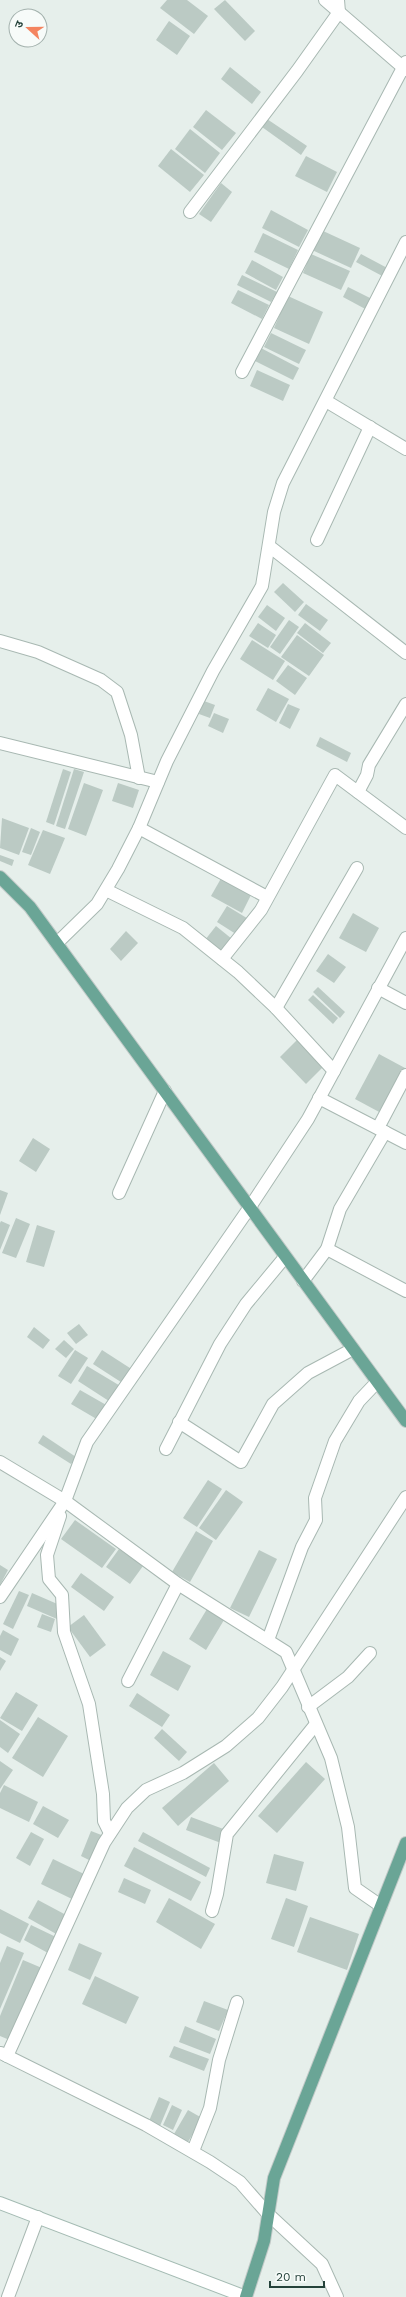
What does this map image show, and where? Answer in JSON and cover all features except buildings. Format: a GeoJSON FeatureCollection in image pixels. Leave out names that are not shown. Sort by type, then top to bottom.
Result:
{"type":"FeatureCollection","features":[{"type":"Feature","properties":{"kind":"main road"},"geometry":{"type":"LineString","coordinates":[[0,878],[30,907],[406,1421]]}},
{"type":"Feature","properties":{"kind":"main road"},"geometry":{"type":"LineString","coordinates":[[246,2297],[264,2241],[274,2178],[406,1843]]}},
{"type":"Feature","properties":{"kind":"street"},"geometry":{"type":"LineString","coordinates":[[242,372],[405,67],[338,6],[325,0]]}},
{"type":"Feature","properties":{"kind":"street"},"geometry":{"type":"LineString","coordinates":[[190,212],[297,71],[338,6]]}},
{"type":"Feature","properties":{"kind":"street"},"geometry":{"type":"LineString","coordinates":[[56,943],[97,904],[106,890],[139,828],[158,782],[213,671],[262,586],[274,512],[283,482],[326,401],[406,242]]}},
{"type":"Feature","properties":{"kind":"street"},"geometry":{"type":"LineString","coordinates":[[326,401],[406,449]]}},
{"type":"Feature","properties":{"kind":"street"},"geometry":{"type":"LineString","coordinates":[[317,540],[370,427]]}},
{"type":"Feature","properties":{"kind":"street"},"geometry":{"type":"LineString","coordinates":[[269,546],[406,653]]}},
{"type":"Feature","properties":{"kind":"street"},"geometry":{"type":"LineString","coordinates":[[0,641],[52,659],[101,680],[117,692],[131,735],[139,778]]}},
{"type":"Feature","properties":{"kind":"street"},"geometry":{"type":"LineString","coordinates":[[358,792],[367,775],[369,765],[406,704]]}},
{"type":"Feature","properties":{"kind":"street"},"geometry":{"type":"LineString","coordinates":[[0,743],[158,782]]}},
{"type":"Feature","properties":{"kind":"street"},"geometry":{"type":"LineString","coordinates":[[222,959],[261,910],[335,775],[406,828]]}},
{"type":"Feature","properties":{"kind":"street"},"geometry":{"type":"LineString","coordinates":[[139,828],[267,897]]}},
{"type":"Feature","properties":{"kind":"street"},"geometry":{"type":"LineString","coordinates":[[276,1008],[357,868]]}},
{"type":"Feature","properties":{"kind":"street"},"geometry":{"type":"LineString","coordinates":[[106,890],[183,928],[222,959],[276,1008],[334,1071]]}},
{"type":"Feature","properties":{"kind":"street"},"geometry":{"type":"LineString","coordinates":[[110,1833],[104,1821],[103,1794],[88,1704],[64,1632],[62,1595],[49,1579],[47,1555],[87,1442],[250,1207],[308,1119],[406,938]]}},
{"type":"Feature","properties":{"kind":"street"},"geometry":{"type":"LineString","coordinates":[[378,988],[406,1003]]}},
{"type":"Feature","properties":{"kind":"street"},"geometry":{"type":"LineString","coordinates":[[303,1281],[327,1249],[340,1209],[381,1130],[406,1075]]}},
{"type":"Feature","properties":{"kind":"street"},"geometry":{"type":"LineString","coordinates":[[119,1193],[165,1091]]}},
{"type":"Feature","properties":{"kind":"street"},"geometry":{"type":"LineString","coordinates":[[319,1098],[406,1143]]}},
{"type":"Feature","properties":{"kind":"street"},"geometry":{"type":"LineString","coordinates":[[327,1249],[406,1291]]}},
{"type":"Feature","properties":{"kind":"street"},"geometry":{"type":"LineString","coordinates":[[166,1449],[220,1344],[246,1304],[286,1256]]}},
{"type":"Feature","properties":{"kind":"street"},"geometry":{"type":"LineString","coordinates":[[179,1422],[242,1462],[273,1404],[308,1373],[353,1349]]}},
{"type":"Feature","properties":{"kind":"street"},"geometry":{"type":"LineString","coordinates":[[268,1640],[302,1547],[316,1520],[315,1498],[335,1440],[359,1401],[377,1382]]}},
{"type":"Feature","properties":{"kind":"street"},"geometry":{"type":"LineString","coordinates":[[0,1462],[65,1501],[178,1584],[286,1652],[308,1707],[331,1758],[348,1827],[355,1888],[381,1906]]}},
{"type":"Feature","properties":{"kind":"street"},"geometry":{"type":"LineString","coordinates":[[337,2297],[322,2264],[268,2214],[240,2182],[193,2151],[146,2125],[3,2054],[104,1843],[126,1808],[146,1790],[183,1773],[226,1746],[258,1718],[293,1671],[406,1497]]}},
{"type":"Feature","properties":{"kind":"street"},"geometry":{"type":"LineString","coordinates":[[0,1597],[65,1501]]}},
{"type":"Feature","properties":{"kind":"street"},"geometry":{"type":"LineString","coordinates":[[128,1681],[178,1584]]}},
{"type":"Feature","properties":{"kind":"street"},"geometry":{"type":"LineString","coordinates":[[308,1707],[348,1677],[370,1652]]}},
{"type":"Feature","properties":{"kind":"street"},"geometry":{"type":"LineString","coordinates":[[212,1911],[217,1894],[227,1834],[316,1724]]}},
{"type":"Feature","properties":{"kind":"street"},"geometry":{"type":"LineString","coordinates":[[193,2151],[210,2108],[219,2060],[237,2002]]}},
{"type":"Feature","properties":{"kind":"street"},"geometry":{"type":"LineString","coordinates":[[0,2203],[246,2297]]}},
{"type":"Feature","properties":{"kind":"street"},"geometry":{"type":"LineString","coordinates":[[8,2297],[38,2217]]}}]}
